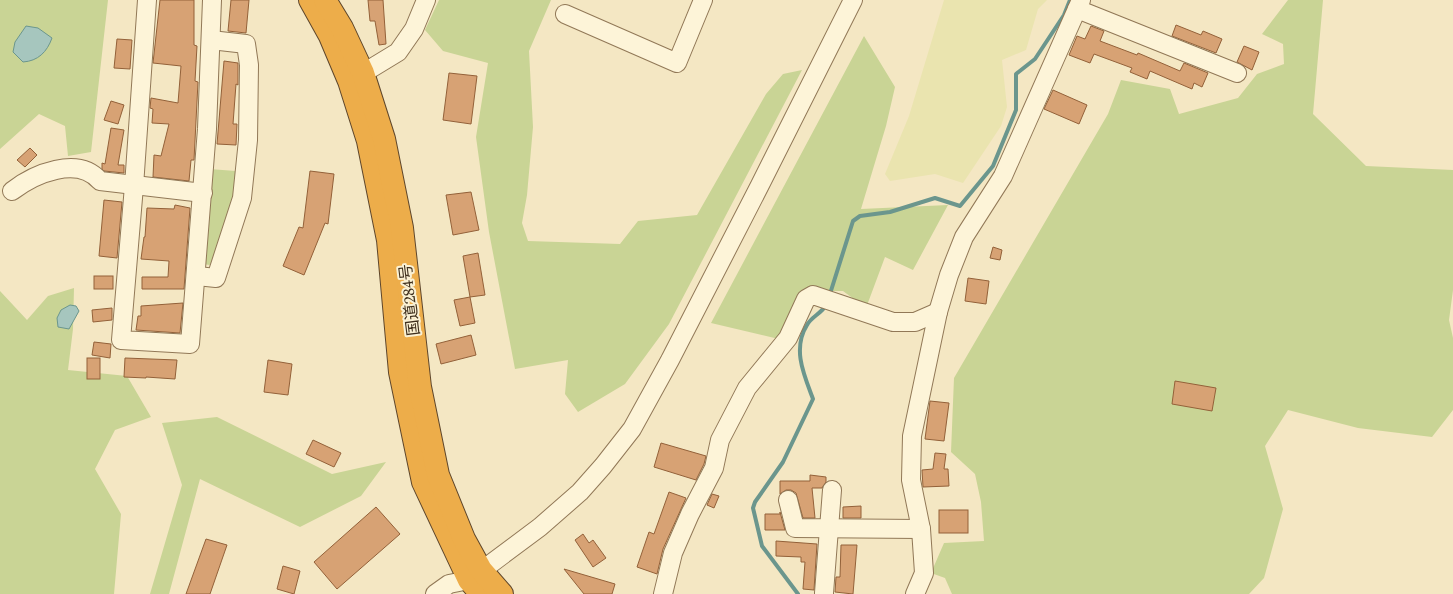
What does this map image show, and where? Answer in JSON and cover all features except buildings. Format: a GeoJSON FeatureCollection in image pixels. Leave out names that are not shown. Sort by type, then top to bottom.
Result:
{"type":"FeatureCollection","features":[{"type":"Feature","properties":{"kind":"highway","name":"国道284号"},"geometry":{"type":"LineString","coordinates":[[310,0],[330,36],[356,77],[384,139],[402,228],[420,387],[438,474],[464,539],[473,584],[502,594]]}},
{"type":"Feature","properties":{"kind":"highway","name":"国道284号"},"geometry":{"type":"LineString","coordinates":[[326,0],[342,28],[356,77]]}},
{"type":"Feature","properties":{"kind":"street"},"geometry":{"type":"LineString","coordinates":[[147,0],[134,186],[121,340],[190,344],[203,193],[212,0]]}},
{"type":"Feature","properties":{"kind":"street"},"geometry":{"type":"LineString","coordinates":[[356,77],[398,52],[414,29],[426,0]]}},
{"type":"Feature","properties":{"kind":"street"},"geometry":{"type":"LineString","coordinates":[[565,14],[677,63],[703,0]]}},
{"type":"Feature","properties":{"kind":"street"},"geometry":{"type":"LineString","coordinates":[[434,594],[449,584],[473,584],[580,492],[632,429],[670,360],[853,0]]}},
{"type":"Feature","properties":{"kind":"street"},"geometry":{"type":"LineString","coordinates":[[915,594],[924,573],[921,529],[911,480],[912,436],[938,312],[949,275],[964,237],[1003,176],[1079,4],[1237,73]]}},
{"type":"Feature","properties":{"kind":"street"},"geometry":{"type":"LineString","coordinates":[[197,276],[216,278],[242,198],[248,140],[249,65],[246,44],[211,40]]}},
{"type":"Feature","properties":{"kind":"street"},"geometry":{"type":"LineString","coordinates":[[12,191],[28,179],[48,172],[78,168],[94,175],[100,181],[203,193]]}},
{"type":"Feature","properties":{"kind":"street"},"geometry":{"type":"LineString","coordinates":[[663,594],[673,553],[690,514],[714,468],[720,440],[747,388],[788,338],[806,299],[813,295],[893,322],[915,322],[938,312]]}},
{"type":"Feature","properties":{"kind":"street"},"geometry":{"type":"LineString","coordinates":[[824,593],[832,490]]}},
{"type":"Feature","properties":{"kind":"street"},"geometry":{"type":"LineString","coordinates":[[788,500],[795,528],[921,529]]}},
{"type":"Feature","properties":{"kind":"shaded area"},"geometry":{"type":"Polygon","coordinates":[[[944,0],[1047,0],[1038,9],[1026,50],[1002,60],[1007,107],[1001,126],[963,183],[935,174],[890,181],[885,174],[909,116],[944,0]]]}},
{"type":"Feature","properties":{"kind":"green space"},"geometry":{"type":"Polygon","coordinates":[[[0,0],[108,0],[91,152],[68,156],[65,126],[39,114],[0,149],[0,0]]]}},
{"type":"Feature","properties":{"kind":"green space"},"geometry":{"type":"Polygon","coordinates":[[[439,0],[551,0],[529,51],[533,127],[527,195],[522,223],[528,241],[620,244],[638,221],[697,215],[766,94],[783,74],[802,70],[669,324],[625,384],[578,412],[565,394],[568,360],[515,369],[489,232],[476,137],[488,63],[443,51],[425,30],[439,0]]]}},
{"type":"Feature","properties":{"kind":"green space"},"geometry":{"type":"Polygon","coordinates":[[[1288,0],[1323,0],[1313,114],[1366,166],[1453,170],[1453,290],[1449,320],[1453,338],[1453,410],[1432,437],[1358,428],[1288,410],[1265,446],[1283,509],[1264,578],[1249,594],[952,594],[945,578],[931,573],[944,543],[984,541],[981,502],[975,474],[951,452],[954,378],[1108,114],[1121,80],[1170,89],[1179,114],[1238,98],[1257,74],[1284,64],[1283,44],[1262,34],[1288,0]]]}},
{"type":"Feature","properties":{"kind":"green space"},"geometry":{"type":"Polygon","coordinates":[[[864,36],[895,87],[886,126],[861,209],[948,205],[913,270],[885,257],[866,308],[843,291],[805,291],[783,340],[711,323],[864,36]]]}},
{"type":"Feature","properties":{"kind":"green space"},"geometry":{"type":"Polygon","coordinates":[[[209,169],[236,171],[234,202],[210,265],[202,264],[209,169]]]}},
{"type":"Feature","properties":{"kind":"green space"},"geometry":{"type":"Polygon","coordinates":[[[74,288],[73,329],[68,370],[127,376],[151,417],[115,430],[95,469],[121,514],[114,594],[0,594],[0,291],[27,320],[48,296],[74,288]]]}},
{"type":"Feature","properties":{"kind":"green space"},"geometry":{"type":"Polygon","coordinates":[[[217,417],[332,474],[386,462],[361,496],[300,527],[200,479],[169,594],[150,594],[182,485],[162,423],[217,417]]]}},
{"type":"Feature","properties":{"kind":"water"},"geometry":{"type":"Polygon","coordinates":[[[26,26],[38,28],[52,38],[47,48],[41,55],[33,60],[23,62],[13,52],[15,42],[26,26]]]}},
{"type":"Feature","properties":{"kind":"water"},"geometry":{"type":"Polygon","coordinates":[[[70,305],[76,306],[79,311],[69,329],[58,327],[57,318],[61,310],[70,305]]]}},
{"type":"Feature","properties":{"kind":"waterway"},"geometry":{"type":"LineString","coordinates":[[829,297],[853,221],[860,216],[890,212],[935,198],[960,206],[993,166],[1016,110],[1016,74],[1035,59],[1064,15],[1070,0]]}},
{"type":"Feature","properties":{"kind":"waterway"},"geometry":{"type":"LineString","coordinates":[[798,594],[762,546],[753,508],[755,502],[783,462],[813,399],[803,371],[800,343],[809,322],[826,305]]}}]}
